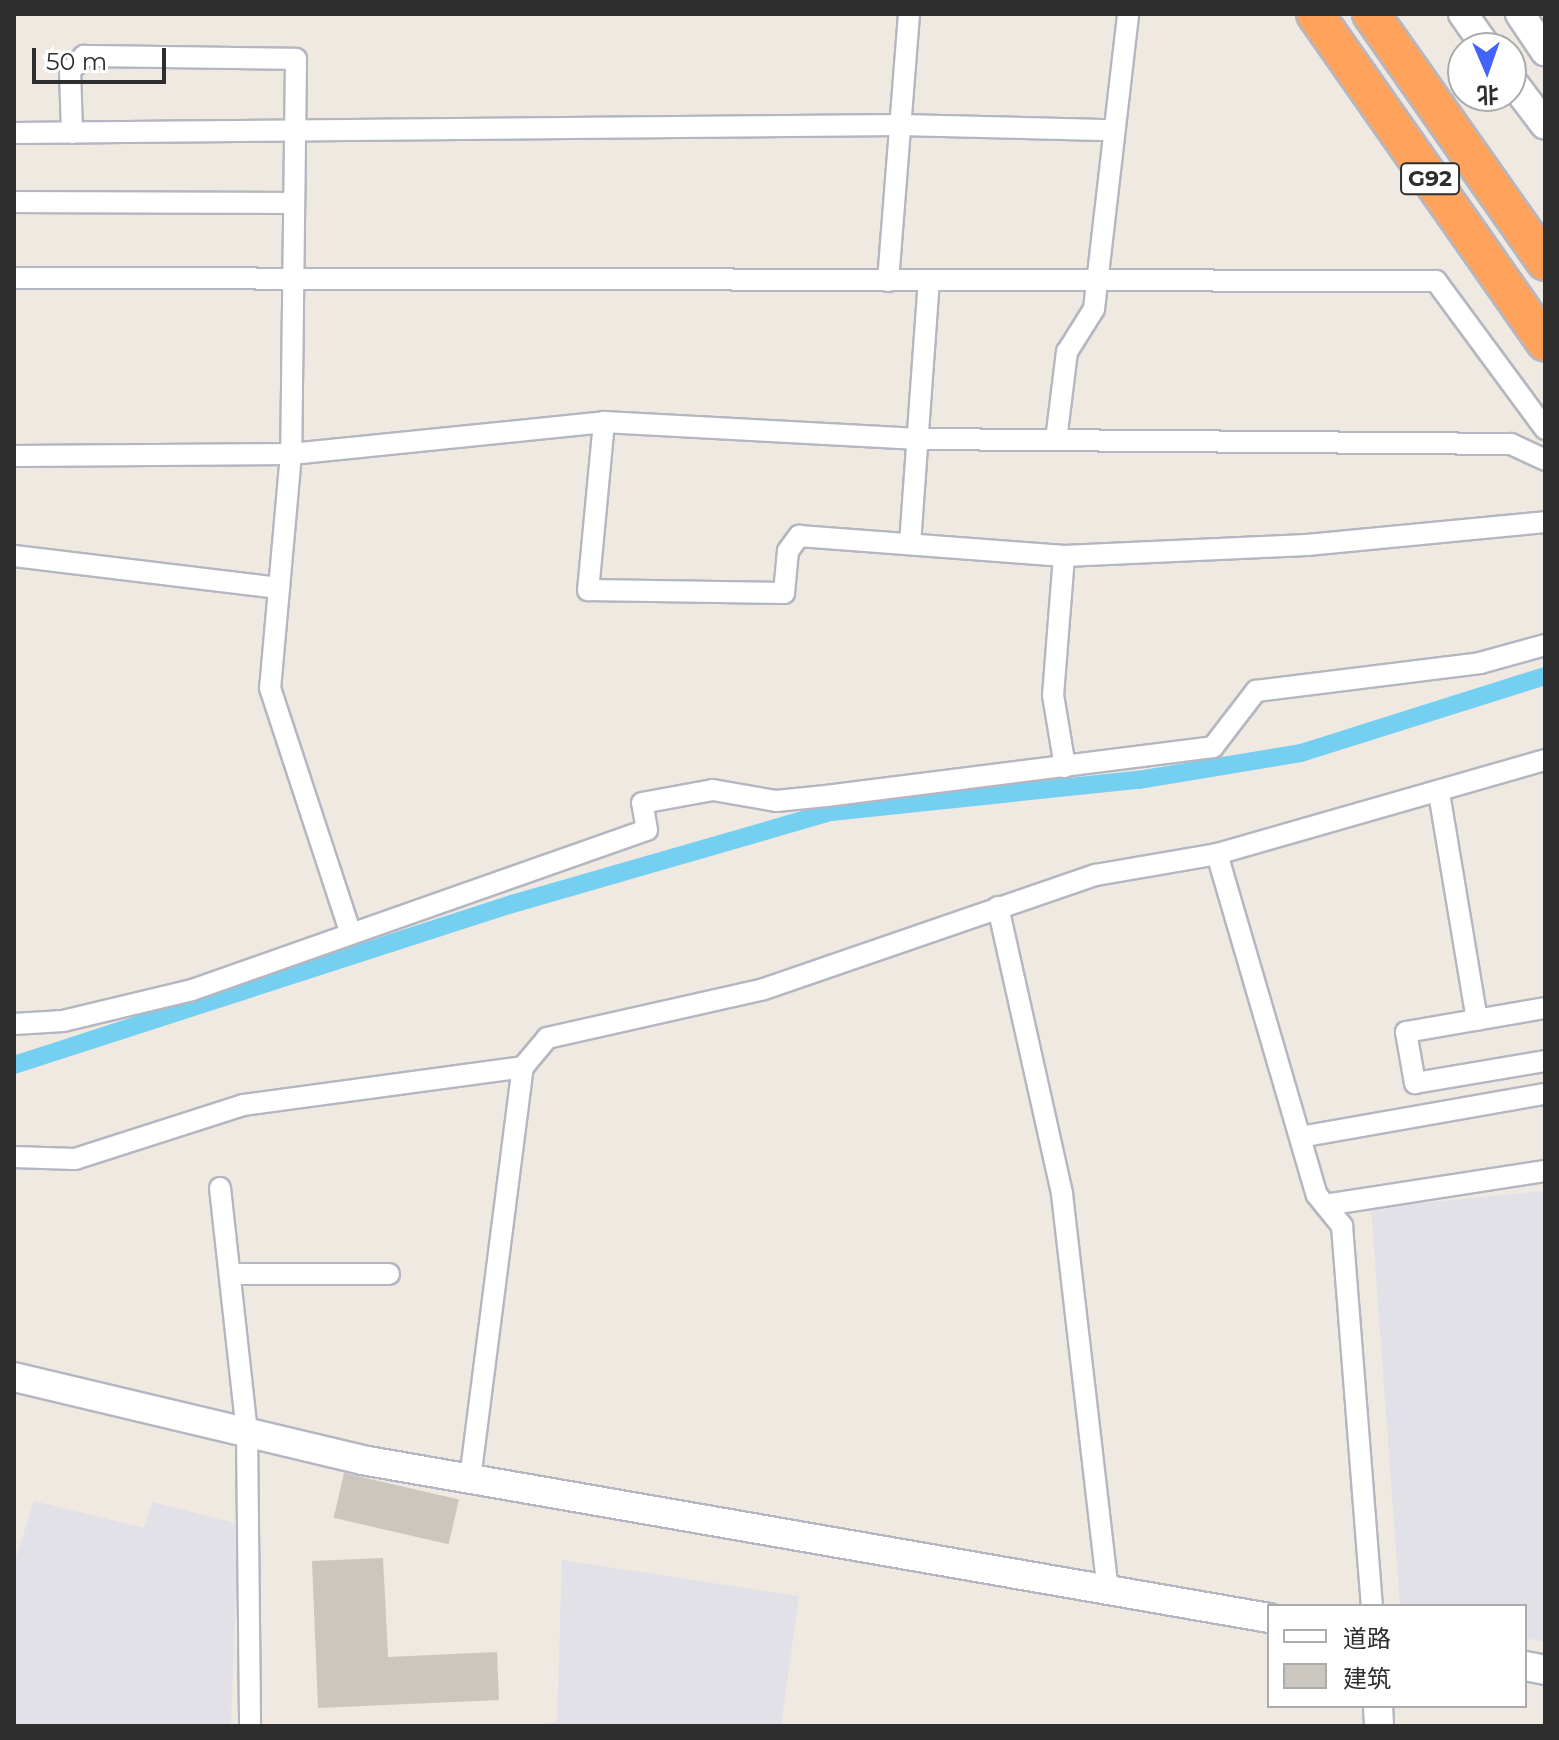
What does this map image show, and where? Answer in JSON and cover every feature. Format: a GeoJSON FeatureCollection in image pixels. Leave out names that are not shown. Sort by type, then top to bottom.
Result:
{"type":"FeatureCollection","features":[{"type":"Feature","properties":{"kind":"highway","name":"G92"},"geometry":{"type":"LineString","coordinates":[[1315,14],[1545,343]]}},
{"type":"Feature","properties":{"kind":"highway","name":"G92"},"geometry":{"type":"LineString","coordinates":[[1371,14],[1545,262]]}},
{"type":"Feature","properties":{"kind":"main road"},"geometry":{"type":"LineString","coordinates":[[1463,14],[1476,32]]}},
{"type":"Feature","properties":{"kind":"main road"},"geometry":{"type":"LineString","coordinates":[[1520,14],[1545,51]]}},
{"type":"Feature","properties":{"kind":"main road"},"geometry":{"type":"LineString","coordinates":[[1527,101],[1545,125]]}},
{"type":"Feature","properties":{"kind":"main road"},"geometry":{"type":"LineString","coordinates":[[14,1377],[247,1432],[470,1479],[1107,1585],[1267,1618]]}},
{"type":"Feature","properties":{"kind":"street"},"geometry":{"type":"LineString","coordinates":[[888,281],[909,14]]}},
{"type":"Feature","properties":{"kind":"street"},"geometry":{"type":"LineString","coordinates":[[1056,440],[1067,352],[1094,309],[1112,130],[1128,14]]}},
{"type":"Feature","properties":{"kind":"street"},"geometry":{"type":"LineString","coordinates":[[72,133],[70,71],[84,56],[296,59],[291,454],[270,688],[350,932]]}},
{"type":"Feature","properties":{"kind":"street"},"geometry":{"type":"LineString","coordinates":[[14,133],[900,125],[1112,130]]}},
{"type":"Feature","properties":{"kind":"street"},"geometry":{"type":"LineString","coordinates":[[14,202],[294,203]]}},
{"type":"Feature","properties":{"kind":"street"},"geometry":{"type":"LineString","coordinates":[[14,278],[293,282],[1436,281],[1545,429]]}},
{"type":"Feature","properties":{"kind":"street"},"geometry":{"type":"LineString","coordinates":[[910,544],[929,281]]}},
{"type":"Feature","properties":{"kind":"street"},"geometry":{"type":"LineString","coordinates":[[14,456],[291,454],[604,422],[919,439],[1511,444],[1545,460]]}},
{"type":"Feature","properties":{"kind":"street"},"geometry":{"type":"LineString","coordinates":[[604,422],[588,590],[784,593],[788,551],[799,536],[1064,556],[1307,545],[1545,522]]}},
{"type":"Feature","properties":{"kind":"street"},"geometry":{"type":"LineString","coordinates":[[14,556],[279,588]]}},
{"type":"Feature","properties":{"kind":"street"},"geometry":{"type":"LineString","coordinates":[[1064,556],[1053,695],[1065,767]]}},
{"type":"Feature","properties":{"kind":"street"},"geometry":{"type":"LineString","coordinates":[[14,1024],[63,1021],[192,990],[647,830],[642,803],[713,790],[776,801],[1213,747],[1256,691],[1480,663],[1545,645]]}},
{"type":"Feature","properties":{"kind":"street"},"geometry":{"type":"LineString","coordinates":[[470,1479],[523,1067],[547,1038],[764,989],[1096,875],[1217,854],[1439,793],[1545,760]]}},
{"type":"Feature","properties":{"kind":"street"},"geometry":{"type":"LineString","coordinates":[[1439,793],[1477,1020]]}},
{"type":"Feature","properties":{"kind":"street"},"geometry":{"type":"LineString","coordinates":[[1217,854],[1300,1137],[1325,1205],[1342,1226],[1372,1604]]}},
{"type":"Feature","properties":{"kind":"street"},"geometry":{"type":"LineString","coordinates":[[998,907],[1062,1194],[1107,1585]]}},
{"type":"Feature","properties":{"kind":"street"},"geometry":{"type":"LineString","coordinates":[[1545,1008],[1406,1032],[1415,1083],[1545,1061]]}},
{"type":"Feature","properties":{"kind":"street"},"geometry":{"type":"LineString","coordinates":[[14,1157],[75,1159],[243,1105],[523,1067]]}},
{"type":"Feature","properties":{"kind":"street"},"geometry":{"type":"LineString","coordinates":[[1300,1137],[1545,1094]]}},
{"type":"Feature","properties":{"kind":"street"},"geometry":{"type":"LineString","coordinates":[[1325,1205],[1545,1171]]}},
{"type":"Feature","properties":{"kind":"street"},"geometry":{"type":"LineString","coordinates":[[220,1188],[247,1432],[250,1726]]}},
{"type":"Feature","properties":{"kind":"street"},"geometry":{"type":"LineString","coordinates":[[230,1274],[389,1274]]}},
{"type":"Feature","properties":{"kind":"shaded area"},"geometry":{"type":"Polygon","coordinates":[[[1545,1191],[1545,1642],[1527,1638],[1527,1604],[1400,1604],[1371,1208],[1545,1191]]]}},
{"type":"Feature","properties":{"kind":"shaded area"},"geometry":{"type":"Polygon","coordinates":[[[34,1501],[144,1528],[152,1502],[238,1524],[231,1726],[14,1726],[14,1564],[34,1501]]]}},
{"type":"Feature","properties":{"kind":"shaded area"},"geometry":{"type":"Polygon","coordinates":[[[562,1560],[799,1596],[781,1726],[534,1726],[557,1721],[562,1560]]]}},
{"type":"Feature","properties":{"kind":"building"},"geometry":{"type":"Polygon","coordinates":[[[344,1473],[459,1500],[449,1544],[334,1518],[344,1473]]]}},
{"type":"Feature","properties":{"kind":"building"},"geometry":{"type":"Polygon","coordinates":[[[383,1558],[388,1657],[497,1652],[499,1700],[318,1708],[312,1561],[383,1558]]]}},
{"type":"Feature","properties":{"kind":"waterway"},"geometry":{"type":"LineString","coordinates":[[14,1065],[512,904],[831,812],[1138,780],[1301,753],[1545,676]]}}]}
